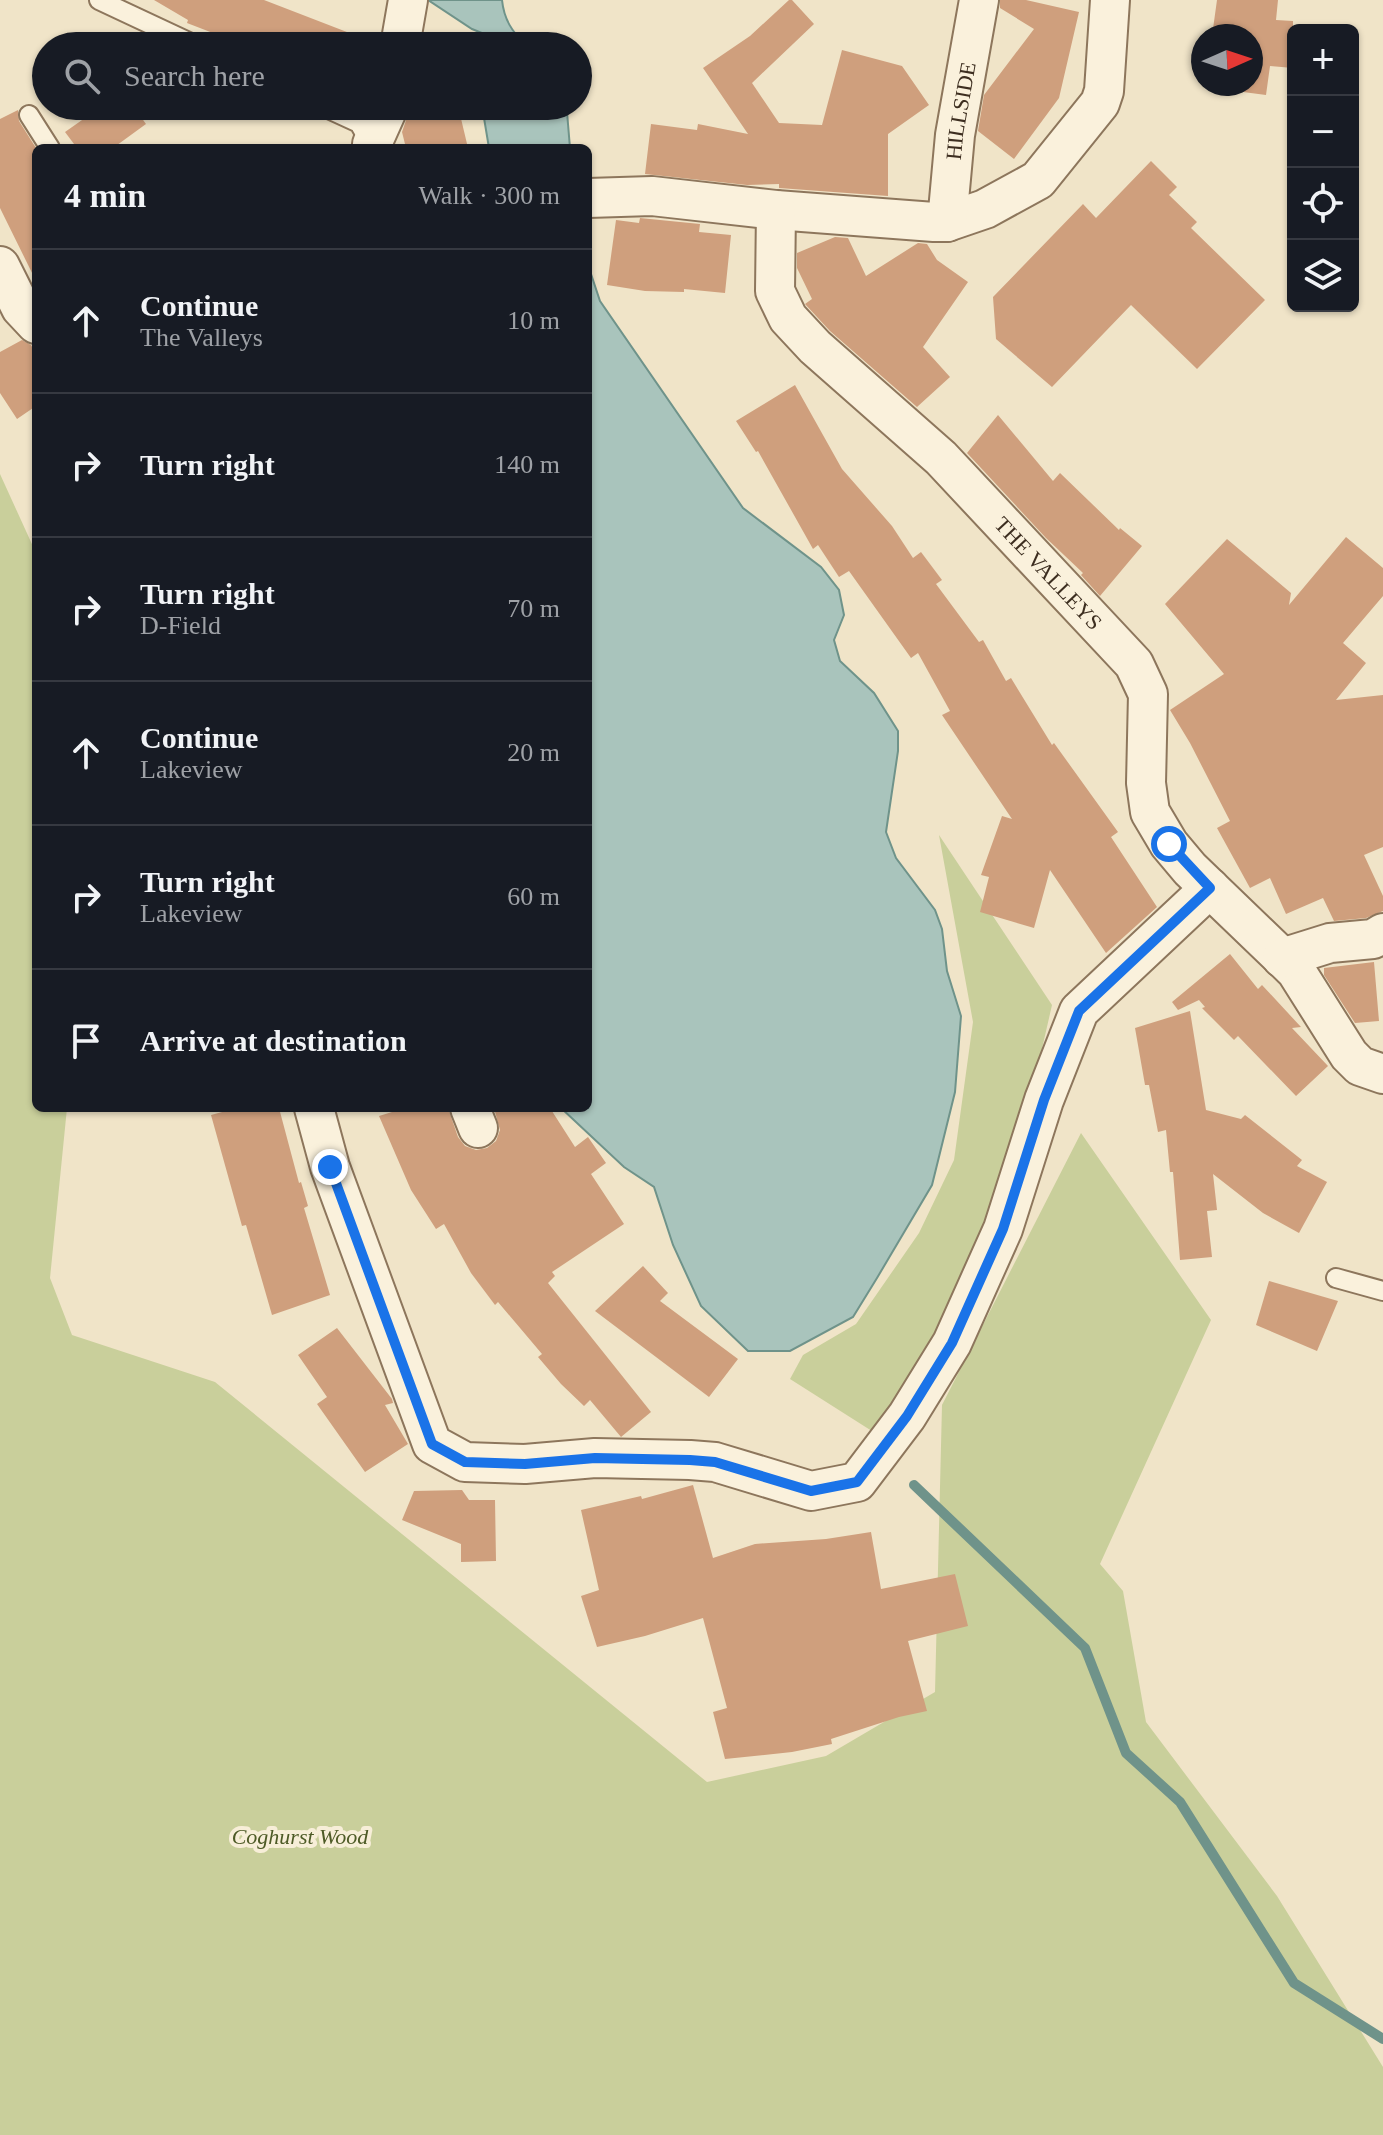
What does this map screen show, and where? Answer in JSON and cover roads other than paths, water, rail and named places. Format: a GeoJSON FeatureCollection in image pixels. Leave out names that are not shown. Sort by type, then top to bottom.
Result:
{"type":"FeatureCollection","features":[{"type":"Feature","properties":{"kind":"street"},"geometry":{"type":"LineString","coordinates":[[402,32],[408,0]]}},
{"type":"Feature","properties":{"kind":"street","name":"HILLSIDE"},"geometry":{"type":"LineString","coordinates":[[947,222],[955,135],[979,0]]}},
{"type":"Feature","properties":{"kind":"street"},"geometry":{"type":"LineString","coordinates":[[592,198],[652,196],[776,210],[947,222],[985,209],[1038,180],[1100,103],[1104,91],[1110,0]]}},
{"type":"Feature","properties":{"kind":"street"},"geometry":{"type":"LineString","coordinates":[[372,144],[383,120]]}},
{"type":"Feature","properties":{"kind":"street","name":"THE VALLEYS"},"geometry":{"type":"LineString","coordinates":[[776,210],[775,291],[788,318],[815,347],[941,458],[1134,664],[1148,694],[1146,783],[1150,812],[1169,844],[1296,971],[1349,1055],[1360,1066],[1383,1074]]}},
{"type":"Feature","properties":{"kind":"street"},"geometry":{"type":"LineString","coordinates":[[0,266],[21,308],[32,320]]}},
{"type":"Feature","properties":{"kind":"street"},"geometry":{"type":"LineString","coordinates":[[315,1112],[330,1167],[432,1444],[465,1462],[525,1464],[595,1458],[690,1460],[715,1462],[811,1491],[857,1482],[907,1416],[952,1343],[1003,1229],[1044,1100],[1079,1011],[1210,888]]}},
{"type":"Feature","properties":{"kind":"street"},"geometry":{"type":"LineString","coordinates":[[1282,958],[1330,943],[1373,939],[1383,933]]}},
{"type":"Feature","properties":{"kind":"lane"},"geometry":{"type":"LineString","coordinates":[[99,0],[167,32]]}},
{"type":"Feature","properties":{"kind":"lane"},"geometry":{"type":"LineString","coordinates":[[29,115],[32,120]]}},
{"type":"Feature","properties":{"kind":"lane"},"geometry":{"type":"LineString","coordinates":[[32,120],[47,144]]}},
{"type":"Feature","properties":{"kind":"lane"},"geometry":{"type":"LineString","coordinates":[[352,120],[359,123],[370,144]]}},
{"type":"Feature","properties":{"kind":"lane"},"geometry":{"type":"LineString","coordinates":[[1336,1278],[1383,1291]]}},
{"type":"Feature","properties":{"kind":"water"},"geometry":{"type":"Polygon","coordinates":[[[428,0],[502,0],[505,14],[515,32],[480,32],[428,0]]]}},
{"type":"Feature","properties":{"kind":"water"},"geometry":{"type":"Polygon","coordinates":[[[484,120],[568,120],[570,144],[488,144],[484,120]]]}},
{"type":"Feature","properties":{"kind":"water"},"geometry":{"type":"Polygon","coordinates":[[[592,277],[600,301],[743,508],[821,567],[839,590],[844,615],[834,640],[840,661],[874,693],[898,731],[886,832],[896,858],[935,910],[942,929],[947,971],[961,1016],[955,1092],[932,1185],[853,1317],[790,1351],[748,1351],[701,1306],[673,1245],[654,1187],[624,1167],[565,1112],[592,1112],[592,277]]]}},
{"type":"Feature","properties":{"kind":"waterway"},"geometry":{"type":"LineString","coordinates":[[914,1485],[1085,1648],[1126,1753],[1180,1802],[1294,1983],[1383,2039]]}},
{"type":"Feature","properties":{"kind":"park label","name":"Coghurst Wood"},"geometry":{"type":"Point","coordinates":[300,1836]}}]}
